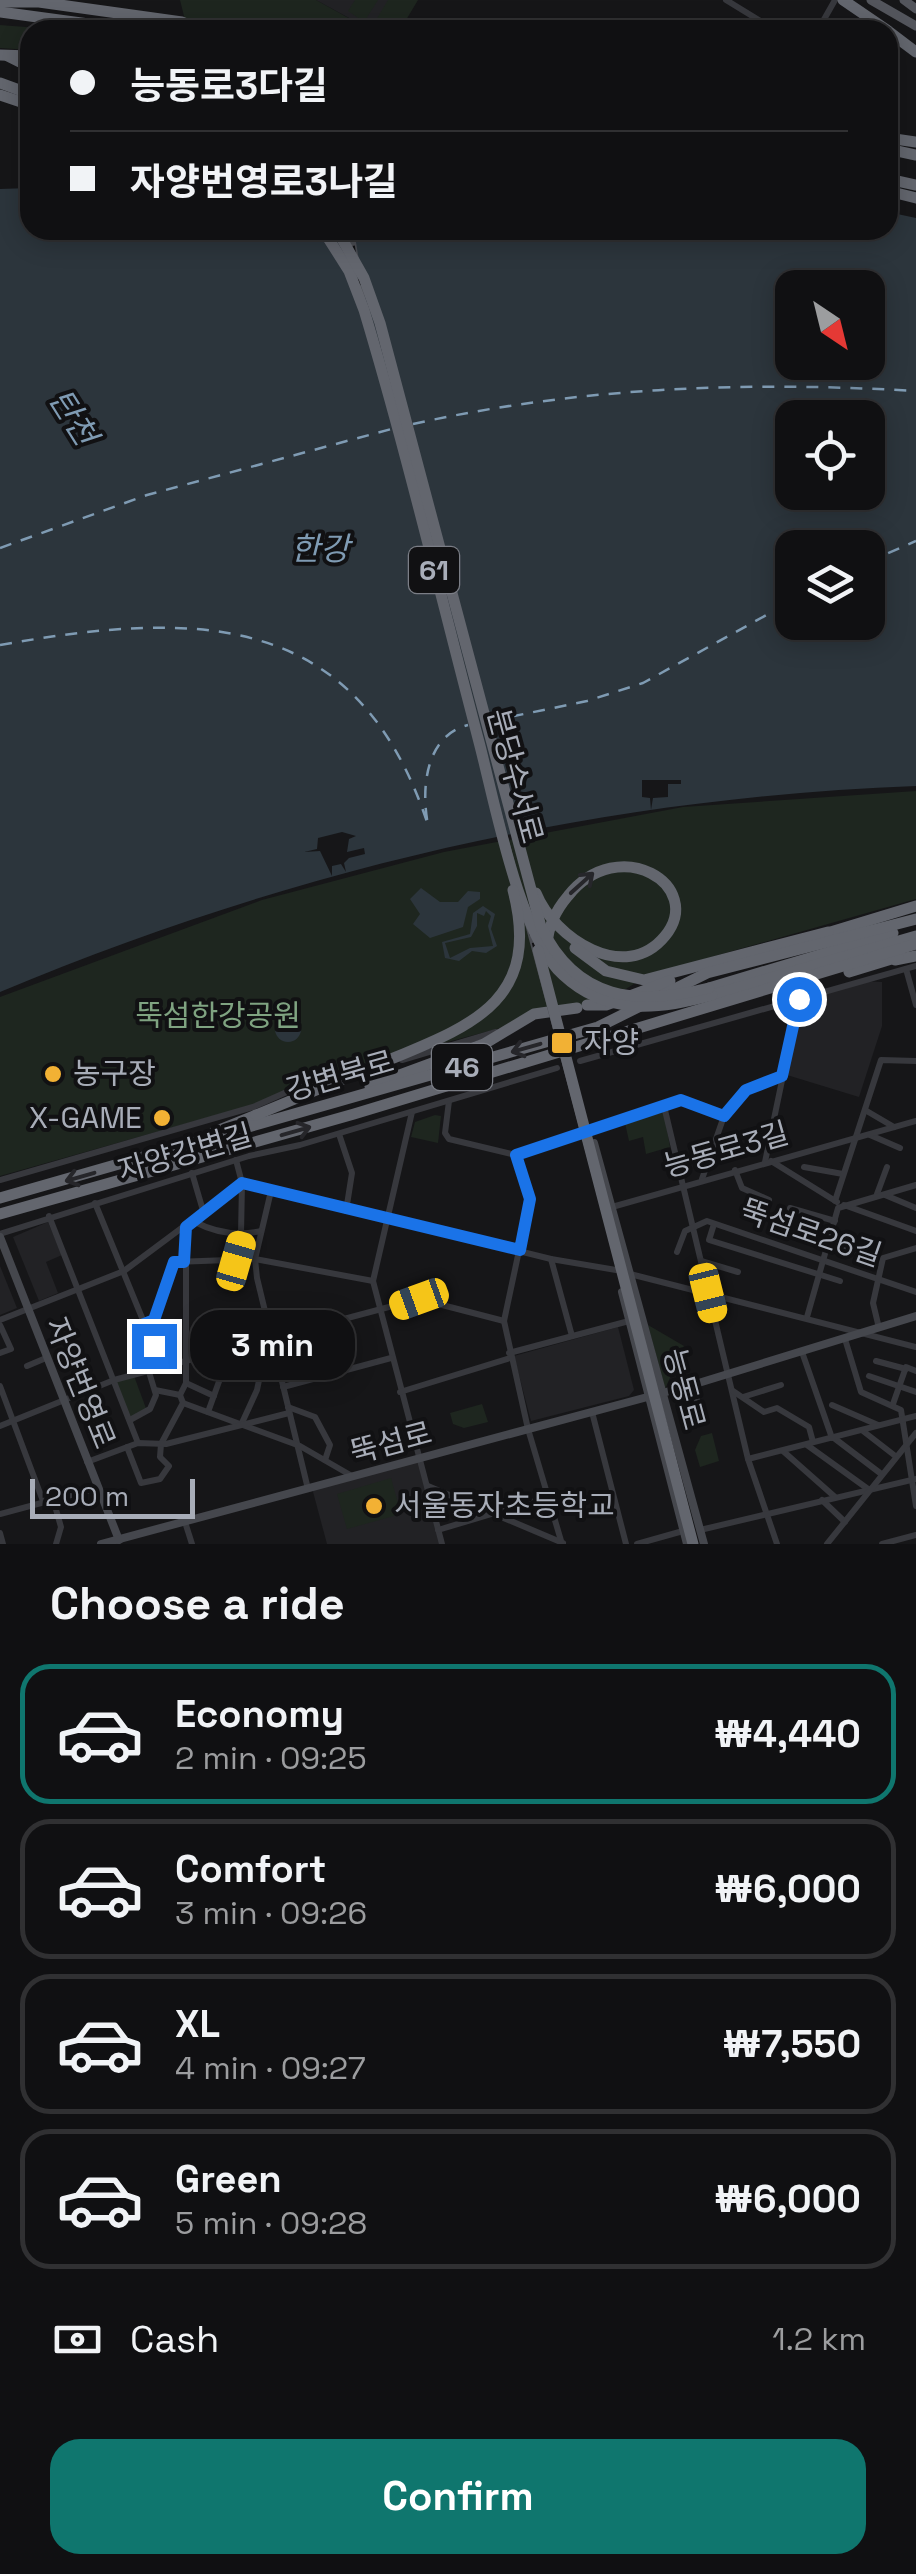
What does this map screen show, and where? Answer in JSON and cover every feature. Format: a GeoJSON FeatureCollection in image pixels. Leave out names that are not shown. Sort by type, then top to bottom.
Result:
{"type":"FeatureCollection","features":[{"type":"Feature","properties":{"kind":"highway"},"geometry":{"type":"LineString","coordinates":[[839,0],[871,20]]}},
{"type":"Feature","properties":{"kind":"highway"},"geometry":{"type":"LineString","coordinates":[[0,3],[40,2],[168,20]]}},
{"type":"Feature","properties":{"kind":"highway"},"geometry":{"type":"LineString","coordinates":[[0,3],[28,16]]}},
{"type":"Feature","properties":{"kind":"highway"},"geometry":{"type":"LineString","coordinates":[[0,3],[137,20]]}},
{"type":"Feature","properties":{"kind":"highway"},"geometry":{"type":"LineString","coordinates":[[0,12],[58,20]]}},
{"type":"Feature","properties":{"kind":"highway","name":"분당수서로"},"geometry":{"type":"LineString","coordinates":[[329,240],[348,271],[368,325],[511,842],[540,926],[558,955],[579,975],[606,991],[634,998],[672,997],[711,992],[916,922]]}},
{"type":"Feature","properties":{"kind":"highway","name":"분당수서로"},"geometry":{"type":"LineString","coordinates":[[343,240],[364,278],[380,323],[529,917],[547,959],[571,982],[601,1000],[652,1008],[916,936]]}},
{"type":"Feature","properties":{"kind":"highway"},"geometry":{"type":"LineString","coordinates":[[511,842],[544,910],[559,930],[597,966],[634,979],[656,978],[916,908]]}},
{"type":"Feature","properties":{"kind":"highway"},"geometry":{"type":"LineString","coordinates":[[166,1152],[459,1030],[496,1003],[513,977],[521,944],[511,842]]}},
{"type":"Feature","properties":{"kind":"highway"},"geometry":{"type":"LineString","coordinates":[[559,930],[600,952],[636,954],[666,935],[674,915],[674,900],[666,885],[645,870],[620,865],[603,868],[580,883],[560,906],[549,931],[547,948],[548,969],[695,1544]]}},
{"type":"Feature","properties":{"kind":"highway"},"geometry":{"type":"LineString","coordinates":[[529,917],[695,1544]]}},
{"type":"Feature","properties":{"kind":"highway","name":"강변북로"},"geometry":{"type":"LineString","coordinates":[[0,1198],[611,1022],[679,984],[722,968],[916,922]]}},
{"type":"Feature","properties":{"kind":"highway"},"geometry":{"type":"LineString","coordinates":[[763,958],[828,932]]}},
{"type":"Feature","properties":{"kind":"highway"},"geometry":{"type":"LineString","coordinates":[[782,987],[881,964],[916,951]]}},
{"type":"Feature","properties":{"kind":"highway","name":"강변북로"},"geometry":{"type":"LineString","coordinates":[[0,1214],[916,951]]}},
{"type":"Feature","properties":{"kind":"highway"},"geometry":{"type":"LineString","coordinates":[[335,1104],[484,1044],[534,1014],[606,1005],[664,983],[722,968]]}},
{"type":"Feature","properties":{"kind":"main road"},"geometry":{"type":"LineString","coordinates":[[871,0],[913,25]]}},
{"type":"Feature","properties":{"kind":"main road"},"geometry":{"type":"LineString","coordinates":[[904,0],[916,9]]}},
{"type":"Feature","properties":{"kind":"main road"},"geometry":{"type":"LineString","coordinates":[[581,1111],[586,1131]]}},
{"type":"Feature","properties":{"kind":"main road","name":"능동로"},"geometry":{"type":"LineString","coordinates":[[586,1131],[612,1207],[700,1530],[695,1544],[683,1531],[628,1321],[586,1131]]}},
{"type":"Feature","properties":{"kind":"main road","name":"자양번영로"},"geometry":{"type":"LineString","coordinates":[[0,1236],[120,1542]]}},
{"type":"Feature","properties":{"kind":"main road","name":"뚝섬로"},"geometry":{"type":"LineString","coordinates":[[101,1544],[662,1394],[916,1316]]}},
{"type":"Feature","properties":{"kind":"street"},"geometry":{"type":"LineString","coordinates":[[726,0],[759,20]]}},
{"type":"Feature","properties":{"kind":"street"},"geometry":{"type":"LineString","coordinates":[[580,1061],[916,966]]}},
{"type":"Feature","properties":{"kind":"street"},"geometry":{"type":"LineString","coordinates":[[906,968],[916,1006]]}},
{"type":"Feature","properties":{"kind":"street"},"geometry":{"type":"LineString","coordinates":[[799,999],[767,1161],[839,1205],[916,1231]]}},
{"type":"Feature","properties":{"kind":"street"},"geometry":{"type":"LineString","coordinates":[[0,1180],[253,1106],[316,1080],[502,1031]]}},
{"type":"Feature","properties":{"kind":"street"},"geometry":{"type":"LineString","coordinates":[[808,1317],[826,1261],[842,1174],[881,1060],[916,1061]]}},
{"type":"Feature","properties":{"kind":"street","name":"자양강변길"},"geometry":{"type":"LineString","coordinates":[[0,1236],[49,1216],[192,1173],[557,1069]]}},
{"type":"Feature","properties":{"kind":"street"},"geometry":{"type":"LineString","coordinates":[[702,1179],[724,1116],[746,1090],[782,1076]]}},
{"type":"Feature","properties":{"kind":"street"},"geometry":{"type":"LineString","coordinates":[[450,1100],[445,1134],[448,1140],[516,1155],[681,1100],[724,1116]]}},
{"type":"Feature","properties":{"kind":"street"},"geometry":{"type":"LineString","coordinates":[[664,1106],[748,1459],[776,1544]]}},
{"type":"Feature","properties":{"kind":"street"},"geometry":{"type":"LineString","coordinates":[[865,1110],[894,1127]]}},
{"type":"Feature","properties":{"kind":"street"},"geometry":{"type":"LineString","coordinates":[[413,1111],[373,1281],[442,1544]]}},
{"type":"Feature","properties":{"kind":"street","name":"능동로3길"},"geometry":{"type":"LineString","coordinates":[[612,1207],[916,1121]]}},
{"type":"Feature","properties":{"kind":"street"},"geometry":{"type":"LineString","coordinates":[[339,1134],[352,1173],[346,1211]]}},
{"type":"Feature","properties":{"kind":"street"},"geometry":{"type":"LineString","coordinates":[[869,1134],[900,1148]]}},
{"type":"Feature","properties":{"kind":"street"},"geometry":{"type":"LineString","coordinates":[[516,1155],[530,1199],[504,1320],[528,1430],[562,1544]]}},
{"type":"Feature","properties":{"kind":"street"},"geometry":{"type":"LineString","coordinates":[[236,1160],[242,1183],[242,1234],[236,1261]]}},
{"type":"Feature","properties":{"kind":"street"},"geometry":{"type":"LineString","coordinates":[[804,1167],[842,1174]]}},
{"type":"Feature","properties":{"kind":"street"},"geometry":{"type":"LineString","coordinates":[[879,1195],[886,1167]]}},
{"type":"Feature","properties":{"kind":"street"},"geometry":{"type":"LineString","coordinates":[[736,1170],[742,1188],[769,1200]]}},
{"type":"Feature","properties":{"kind":"street"},"geometry":{"type":"LineString","coordinates":[[192,1173],[204,1214]]}},
{"type":"Feature","properties":{"kind":"street"},"geometry":{"type":"LineString","coordinates":[[242,1183],[552,1259],[616,1270]]}},
{"type":"Feature","properties":{"kind":"street"},"geometry":{"type":"LineString","coordinates":[[0,1354],[11,1350],[0,1323],[124,1270],[242,1183]]}},
{"type":"Feature","properties":{"kind":"street"},"geometry":{"type":"LineString","coordinates":[[839,1205],[916,1184]]}},
{"type":"Feature","properties":{"kind":"street"},"geometry":{"type":"LineString","coordinates":[[271,1191],[255,1259],[270,1340],[308,1489]]}},
{"type":"Feature","properties":{"kind":"street"},"geometry":{"type":"LineString","coordinates":[[879,1195],[916,1208]]}},
{"type":"Feature","properties":{"kind":"street"},"geometry":{"type":"LineString","coordinates":[[94,1203],[163,1368]]}},
{"type":"Feature","properties":{"kind":"street"},"geometry":{"type":"LineString","coordinates":[[790,1208],[835,1221]]}},
{"type":"Feature","properties":{"kind":"street"},"geometry":{"type":"LineString","coordinates":[[49,1216],[138,1443]]}},
{"type":"Feature","properties":{"kind":"street","name":"뚝섬로26길"},"geometry":{"type":"LineString","coordinates":[[692,1227],[707,1221],[916,1292]]}},
{"type":"Feature","properties":{"kind":"street"},"geometry":{"type":"LineString","coordinates":[[194,1222],[210,1230],[242,1234],[260,1231]]}},
{"type":"Feature","properties":{"kind":"street"},"geometry":{"type":"LineString","coordinates":[[714,1224],[709,1240],[840,1281]]}},
{"type":"Feature","properties":{"kind":"street"},"geometry":{"type":"LineString","coordinates":[[127,1447],[141,1483],[160,1479],[169,1466],[160,1457],[161,1444],[186,1382],[186,1227]]}},
{"type":"Feature","properties":{"kind":"street"},"geometry":{"type":"LineString","coordinates":[[676,1252],[685,1231],[692,1227]]}},
{"type":"Feature","properties":{"kind":"street"},"geometry":{"type":"LineString","coordinates":[[830,1244],[868,1255]]}},
{"type":"Feature","properties":{"kind":"street"},"geometry":{"type":"LineString","coordinates":[[879,1328],[873,1302],[883,1258],[916,1248]]}},
{"type":"Feature","properties":{"kind":"street"},"geometry":{"type":"LineString","coordinates":[[144,1324],[154,1320],[174,1262],[255,1259],[373,1281]]}},
{"type":"Feature","properties":{"kind":"street"},"geometry":{"type":"LineString","coordinates":[[552,1259],[572,1336]]}},
{"type":"Feature","properties":{"kind":"street"},"geometry":{"type":"LineString","coordinates":[[702,1261],[738,1272]]}},
{"type":"Feature","properties":{"kind":"street"},"geometry":{"type":"LineString","coordinates":[[630,1274],[916,1347]]}},
{"type":"Feature","properties":{"kind":"street"},"geometry":{"type":"LineString","coordinates":[[0,1426],[114,1380],[379,1313],[419,1299],[504,1320]]}},
{"type":"Feature","properties":{"kind":"street"},"geometry":{"type":"LineString","coordinates":[[400,1392],[628,1321]]}},
{"type":"Feature","properties":{"kind":"street"},"geometry":{"type":"LineString","coordinates":[[845,1339],[861,1392],[900,1407],[915,1480],[916,1506]]}},
{"type":"Feature","properties":{"kind":"street"},"geometry":{"type":"LineString","coordinates":[[232,1349],[264,1361],[275,1359]]}},
{"type":"Feature","properties":{"kind":"street"},"geometry":{"type":"LineString","coordinates":[[802,1352],[832,1437],[880,1474]]}},
{"type":"Feature","properties":{"kind":"street"},"geometry":{"type":"LineString","coordinates":[[208,1412],[222,1376],[220,1354]]}},
{"type":"Feature","properties":{"kind":"street"},"geometry":{"type":"LineString","coordinates":[[26,1366],[46,1358]]}},
{"type":"Feature","properties":{"kind":"street"},"geometry":{"type":"LineString","coordinates":[[283,1387],[391,1358]]}},
{"type":"Feature","properties":{"kind":"street"},"geometry":{"type":"LineString","coordinates":[[241,1426],[257,1390],[264,1361]]}},
{"type":"Feature","properties":{"kind":"street"},"geometry":{"type":"LineString","coordinates":[[876,1361],[916,1371]]}},
{"type":"Feature","properties":{"kind":"street"},"geometry":{"type":"LineString","coordinates":[[893,1404],[906,1369]]}},
{"type":"Feature","properties":{"kind":"street"},"geometry":{"type":"LineString","coordinates":[[130,1420],[150,1409],[155,1390],[149,1372]]}},
{"type":"Feature","properties":{"kind":"street"},"geometry":{"type":"LineString","coordinates":[[870,1376],[916,1392]]}},
{"type":"Feature","properties":{"kind":"street"},"geometry":{"type":"LineString","coordinates":[[186,1382],[214,1396]]}},
{"type":"Feature","properties":{"kind":"street"},"geometry":{"type":"LineString","coordinates":[[692,1385],[698,1406]]}},
{"type":"Feature","properties":{"kind":"street"},"geometry":{"type":"LineString","coordinates":[[742,1397],[780,1385]]}},
{"type":"Feature","properties":{"kind":"street"},"geometry":{"type":"LineString","coordinates":[[0,1386],[43,1501]]}},
{"type":"Feature","properties":{"kind":"street"},"geometry":{"type":"LineString","coordinates":[[155,1390],[297,1445],[353,1476]]}},
{"type":"Feature","properties":{"kind":"street"},"geometry":{"type":"LineString","coordinates":[[732,1390],[764,1412],[777,1408],[809,1427],[810,1443],[868,1489]]}},
{"type":"Feature","properties":{"kind":"street"},"geometry":{"type":"LineString","coordinates":[[832,1405],[879,1426]]}},
{"type":"Feature","properties":{"kind":"street"},"geometry":{"type":"LineString","coordinates":[[87,1462],[138,1443],[161,1444],[241,1426],[288,1410],[314,1417],[330,1445],[325,1460]]}},
{"type":"Feature","properties":{"kind":"street"},"geometry":{"type":"LineString","coordinates":[[592,1412],[626,1544]]}},
{"type":"Feature","properties":{"kind":"street"},"geometry":{"type":"LineString","coordinates":[[748,1459],[916,1416]]}},
{"type":"Feature","properties":{"kind":"street"},"geometry":{"type":"LineString","coordinates":[[862,1430],[894,1455]]}},
{"type":"Feature","properties":{"kind":"street"},"geometry":{"type":"LineString","coordinates":[[827,1544],[916,1432]]}},
{"type":"Feature","properties":{"kind":"street"},"geometry":{"type":"LineString","coordinates":[[782,1450],[836,1497]]}},
{"type":"Feature","properties":{"kind":"street"},"geometry":{"type":"LineString","coordinates":[[700,1530],[915,1480]]}},
{"type":"Feature","properties":{"kind":"street"},"geometry":{"type":"LineString","coordinates":[[426,1485],[562,1544]]}},
{"type":"Feature","properties":{"kind":"street"},"geometry":{"type":"LineString","coordinates":[[0,1514],[97,1488]]}},
{"type":"Feature","properties":{"kind":"street"},"geometry":{"type":"LineString","coordinates":[[438,1530],[548,1497]]}},
{"type":"Feature","properties":{"kind":"street"},"geometry":{"type":"LineString","coordinates":[[53,1499],[60,1527],[56,1544]]}},
{"type":"Feature","properties":{"kind":"street"},"geometry":{"type":"LineString","coordinates":[[822,1500],[844,1522]]}},
{"type":"Feature","properties":{"kind":"street"},"geometry":{"type":"LineString","coordinates":[[185,1522],[192,1544]]}},
{"type":"Feature","properties":{"kind":"street"},"geometry":{"type":"LineString","coordinates":[[638,1544],[683,1531]]}},
{"type":"Feature","properties":{"kind":"street"},"geometry":{"type":"LineString","coordinates":[[0,1532],[3,1544]]}},
{"type":"Feature","properties":{"kind":"street"},"geometry":{"type":"LineString","coordinates":[[882,1544],[916,1536]]}},
{"type":"Feature","properties":{"kind":"shaded area"},"geometry":{"type":"Polygon","coordinates":[[[316,0],[389,0],[377,20],[353,20],[316,0]]]}},
{"type":"Feature","properties":{"kind":"shaded area"},"geometry":{"type":"Polygon","coordinates":[[[858,981],[882,982],[882,1026],[859,1097],[787,1075],[802,998],[858,981]]]}},
{"type":"Feature","properties":{"kind":"shaded area"},"geometry":{"type":"Polygon","coordinates":[[[48,1222],[62,1255],[46,1262],[58,1293],[39,1301],[13,1237],[48,1222]]]}},
{"type":"Feature","properties":{"kind":"shaded area"},"geometry":{"type":"Polygon","coordinates":[[[0,1266],[17,1308],[0,1315],[0,1266]]]}},
{"type":"Feature","properties":{"kind":"shaded area"},"geometry":{"type":"Polygon","coordinates":[[[618,1327],[634,1390],[629,1396],[531,1421],[514,1356],[618,1327]]]}},
{"type":"Feature","properties":{"kind":"shaded area","name":"서울동자초등학교"},"geometry":{"type":"Polygon","coordinates":[[[419,1459],[442,1544],[327,1544],[312,1488],[419,1459]]]}},
{"type":"Feature","properties":{"kind":"green space"},"geometry":{"type":"Polygon","coordinates":[[[180,0],[316,0],[352,20],[185,20],[180,0]]]}},
{"type":"Feature","properties":{"kind":"green space"},"geometry":{"type":"Polygon","coordinates":[[[355,0],[378,0],[365,20],[348,11],[355,0]]]}},
{"type":"Feature","properties":{"kind":"green space"},"geometry":{"type":"Polygon","coordinates":[[[388,0],[418,0],[406,20],[376,20],[388,0]]]}},
{"type":"Feature","properties":{"kind":"green space"},"geometry":{"type":"Polygon","coordinates":[[[0,25],[20,27],[20,49],[0,48],[0,25]]]}},
{"type":"Feature","properties":{"kind":"green space","name":"뚝섬한강공원"},"geometry":{"type":"Polygon","coordinates":[[[916,791],[916,899],[648,975],[610,999],[315,1077],[252,1105],[0,1176],[0,997],[262,900],[444,852],[683,807],[916,791]]]}},
{"type":"Feature","properties":{"kind":"green space"},"geometry":{"type":"Polygon","coordinates":[[[664,1112],[670,1147],[646,1154],[643,1137],[629,1141],[625,1123],[664,1112]]]}},
{"type":"Feature","properties":{"kind":"green space"},"geometry":{"type":"Polygon","coordinates":[[[441,1116],[438,1143],[411,1137],[415,1122],[441,1116]]]}},
{"type":"Feature","properties":{"kind":"green space"},"geometry":{"type":"Polygon","coordinates":[[[648,1325],[684,1346],[665,1389],[648,1325]]]}},
{"type":"Feature","properties":{"kind":"green space"},"geometry":{"type":"Polygon","coordinates":[[[134,1376],[147,1411],[130,1420],[114,1380],[134,1376]]]}},
{"type":"Feature","properties":{"kind":"green space"},"geometry":{"type":"Polygon","coordinates":[[[482,1404],[488,1422],[464,1428],[453,1424],[450,1413],[482,1404]]]}},
{"type":"Feature","properties":{"kind":"green space"},"geometry":{"type":"Polygon","coordinates":[[[712,1433],[719,1461],[700,1467],[695,1450],[701,1436],[712,1433]]]}},
{"type":"Feature","properties":{"kind":"green space"},"geometry":{"type":"Polygon","coordinates":[[[391,1478],[401,1514],[347,1529],[337,1494],[391,1478]]]}},
{"type":"Feature","properties":{"kind":"water","name":"한강"},"geometry":{"type":"Polygon","coordinates":[[[20,188],[20,240],[898,240],[898,214],[916,218],[916,786],[680,806],[449,847],[335,876],[110,948],[0,992],[0,189],[20,188]]]}},
{"type":"Feature","properties":{"kind":"water"},"geometry":{"type":"Polygon","coordinates":[[[421,888],[440,902],[458,902],[468,891],[480,892],[480,899],[468,907],[463,927],[430,938],[413,924],[420,914],[410,899],[421,888]]]}},
{"type":"Feature","properties":{"kind":"water"},"geometry":{"type":"Polygon","coordinates":[[[483,906],[495,914],[491,929],[497,946],[486,953],[472,951],[459,961],[445,958],[442,942],[470,934],[473,913],[483,906]],[[486,911],[484,916],[477,913],[477,926],[471,937],[445,943],[450,958],[470,948],[493,946],[488,926],[491,916],[486,911]]]}},
{"type":"Feature","properties":{"kind":"water"},"geometry":{"type":"Polygon","coordinates":[[[288,1016],[297,1020],[301,1029],[297,1038],[288,1042],[279,1038],[275,1029],[279,1020],[288,1016]]]}},
{"type":"Feature","properties":{"kind":"pier"},"geometry":{"type":"Polygon","coordinates":[[[642,780],[681,780],[681,784],[668,784],[668,797],[653,798],[651,810],[650,798],[642,797],[642,780]]]}},
{"type":"Feature","properties":{"kind":"pier"},"geometry":{"type":"Polygon","coordinates":[[[342,832],[356,836],[349,839],[347,852],[364,848],[365,854],[349,858],[344,863],[346,872],[341,864],[332,866],[332,876],[320,851],[304,852],[317,849],[318,838],[342,832]]]}},
{"type":"Feature","properties":{"kind":"ferry route"},"geometry":{"type":"LineString","coordinates":[[413,424],[538,402],[663,390],[789,387],[916,391]]}},
{"type":"Feature","properties":{"kind":"ferry route"},"geometry":{"type":"LineString","coordinates":[[0,548],[147,495],[395,428]]}},
{"type":"Feature","properties":{"kind":"ferry route"},"geometry":{"type":"LineString","coordinates":[[885,555],[916,541]]}},
{"type":"Feature","properties":{"kind":"ferry route"},"geometry":{"type":"LineString","coordinates":[[490,721],[587,701],[643,683],[775,610]]}},
{"type":"Feature","properties":{"kind":"ferry route"},"geometry":{"type":"LineString","coordinates":[[0,645],[138,628],[202,630],[260,641],[312,663],[358,700],[397,753],[428,825],[425,796],[429,766],[443,740],[468,725]]}},
{"type":"Feature","properties":{"kind":"railway"},"geometry":{"type":"LineString","coordinates":[[353,240],[363,304],[693,1544]]}},
{"type":"Feature","properties":{"kind":"place","name":"자양"},"geometry":{"type":"Point","coordinates":[562,1043]}},
{"type":"Feature","properties":{"kind":"place","name":"농구장"},"geometry":{"type":"Point","coordinates":[53,1074]}},
{"type":"Feature","properties":{"kind":"place","name":"X-GAME"},"geometry":{"type":"Point","coordinates":[162,1118]}},
{"type":"Feature","properties":{"kind":"place","name":"서울동자초등학교"},"geometry":{"type":"Point","coordinates":[374,1506]}},
{"type":"Feature","properties":{"kind":"route"},"geometry":{"type":"LineString","coordinates":[[154,1346],[144,1324],[154,1320],[174,1262],[184,1262],[186,1227],[242,1183],[520,1250],[530,1199],[516,1155],[681,1100],[724,1116],[746,1090],[782,1076],[799,999]]}},
{"type":"Feature","properties":{"kind":"water label","name":"탄천"},"geometry":{"type":"Point","coordinates":[73,417]}}]}
